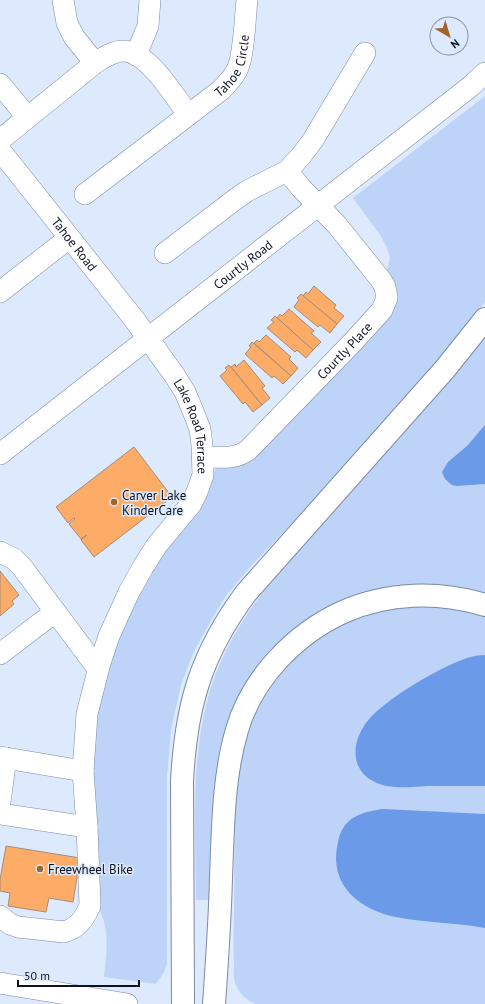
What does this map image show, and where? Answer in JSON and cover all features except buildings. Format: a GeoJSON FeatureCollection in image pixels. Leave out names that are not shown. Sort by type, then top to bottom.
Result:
{"type":"FeatureCollection","features":[{"type":"Feature","properties":{"kind":"highway"},"geometry":{"type":"LineString","coordinates":[[183,1004],[182,781],[184,750],[193,700],[210,653],[223,627],[246,593],[445,370],[485,319]]}},
{"type":"Feature","properties":{"kind":"highway"},"geometry":{"type":"LineString","coordinates":[[214,1004],[222,841],[228,771],[232,749],[240,722],[249,700],[258,685],[280,658],[305,636],[332,618],[354,608],[381,600],[414,595],[446,597],[485,605]]}},
{"type":"Feature","properties":{"kind":"street"},"geometry":{"type":"LineString","coordinates":[[63,0],[67,24],[74,37],[94,63]]}},
{"type":"Feature","properties":{"kind":"street"},"geometry":{"type":"LineString","coordinates":[[136,55],[148,26],[150,0]]}},
{"type":"Feature","properties":{"kind":"street","name":"Tahoe Circle"},"geometry":{"type":"LineString","coordinates":[[85,194],[221,90],[230,80],[237,69],[240,56],[247,0]]}},
{"type":"Feature","properties":{"kind":"street"},"geometry":{"type":"LineString","coordinates":[[0,140],[94,63],[110,54],[123,51],[145,59],[188,114]]}},
{"type":"Feature","properties":{"kind":"street"},"geometry":{"type":"LineString","coordinates":[[164,253],[238,198],[287,171],[302,156],[313,140],[365,53]]}},
{"type":"Feature","properties":{"kind":"street","name":"Courtly Road"},"geometry":{"type":"LineString","coordinates":[[0,454],[471,86],[485,73]]}},
{"type":"Feature","properties":{"kind":"street"},"geometry":{"type":"LineString","coordinates":[[0,84],[27,117]]}},
{"type":"Feature","properties":{"kind":"street","name":"Tahoe Road"},"geometry":{"type":"LineString","coordinates":[[0,150],[148,338]]}},
{"type":"Feature","properties":{"kind":"street","name":"Courtly Place"},"geometry":{"type":"LineString","coordinates":[[204,457],[234,457],[248,450],[351,344],[382,310],[386,302],[387,292],[384,285],[338,225],[302,189],[287,171]]}},
{"type":"Feature","properties":{"kind":"street"},"geometry":{"type":"LineString","coordinates":[[0,292],[70,238]]}},
{"type":"Feature","properties":{"kind":"street","name":"Lake Road Terrace"},"geometry":{"type":"LineString","coordinates":[[0,916],[10,924],[18,927],[64,932],[71,930],[80,924],[86,916],[90,906],[83,771],[87,714],[98,669],[111,632],[138,575],[157,545],[191,504],[203,475],[204,457],[200,429],[188,399],[175,376],[148,338]]}},
{"type":"Feature","properties":{"kind":"street"},"geometry":{"type":"LineString","coordinates":[[0,552],[14,559],[22,567],[98,669]]}},
{"type":"Feature","properties":{"kind":"street"},"geometry":{"type":"LineString","coordinates":[[0,654],[55,612]]}},
{"type":"Feature","properties":{"kind":"street"},"geometry":{"type":"LineString","coordinates":[[0,802],[3,758],[83,771]]}},
{"type":"Feature","properties":{"kind":"street"},"geometry":{"type":"LineString","coordinates":[[0,814],[87,827]]}},
{"type":"Feature","properties":{"kind":"street"},"geometry":{"type":"LineString","coordinates":[[0,983],[127,1004]]}},
{"type":"Feature","properties":{"kind":"shaded area"},"geometry":{"type":"Polygon","coordinates":[[[485,96],[485,302],[447,352],[311,504],[250,567],[228,593],[217,610],[194,651],[181,685],[171,730],[167,776],[167,963],[164,972],[156,984],[104,977],[107,942],[105,924],[98,908],[93,769],[97,715],[110,660],[128,615],[159,559],[203,502],[211,487],[216,468],[383,320],[386,274],[390,258],[381,236],[353,198],[485,96]]]}},
{"type":"Feature","properties":{"kind":"shaded area"},"geometry":{"type":"Polygon","coordinates":[[[485,334],[485,595],[470,590],[448,586],[413,585],[257,672],[210,900],[196,900],[195,798],[196,773],[202,723],[208,698],[218,669],[231,642],[246,616],[283,567],[485,334]]]}},
{"type":"Feature","properties":{"kind":"shaded area"},"geometry":{"type":"Polygon","coordinates":[[[423,606],[452,608],[485,616],[485,1004],[256,1004],[241,993],[235,983],[234,978],[236,804],[238,778],[250,726],[270,686],[281,672],[322,636],[355,619],[378,611],[423,606]]]}},
{"type":"Feature","properties":{"kind":"water"},"geometry":{"type":"Polygon","coordinates":[[[485,425],[485,484],[452,485],[445,479],[442,472],[448,462],[467,446],[485,425]]]}},
{"type":"Feature","properties":{"kind":"water"},"geometry":{"type":"Polygon","coordinates":[[[485,655],[485,786],[392,787],[379,784],[364,774],[359,768],[357,761],[356,745],[358,737],[364,726],[372,717],[396,696],[426,677],[467,658],[485,655]]]}},
{"type":"Feature","properties":{"kind":"water"},"geometry":{"type":"Polygon","coordinates":[[[383,809],[485,814],[485,928],[391,916],[377,912],[365,906],[346,889],[340,878],[336,853],[342,831],[350,820],[356,816],[383,809]]]}},
{"type":"Feature","properties":{"kind":"place","name":"Carver Lake KinderCare"},"geometry":{"type":"Point","coordinates":[114,502]}},
{"type":"Feature","properties":{"kind":"place","name":"Freewheel Bike"},"geometry":{"type":"Point","coordinates":[40,869]}}]}
